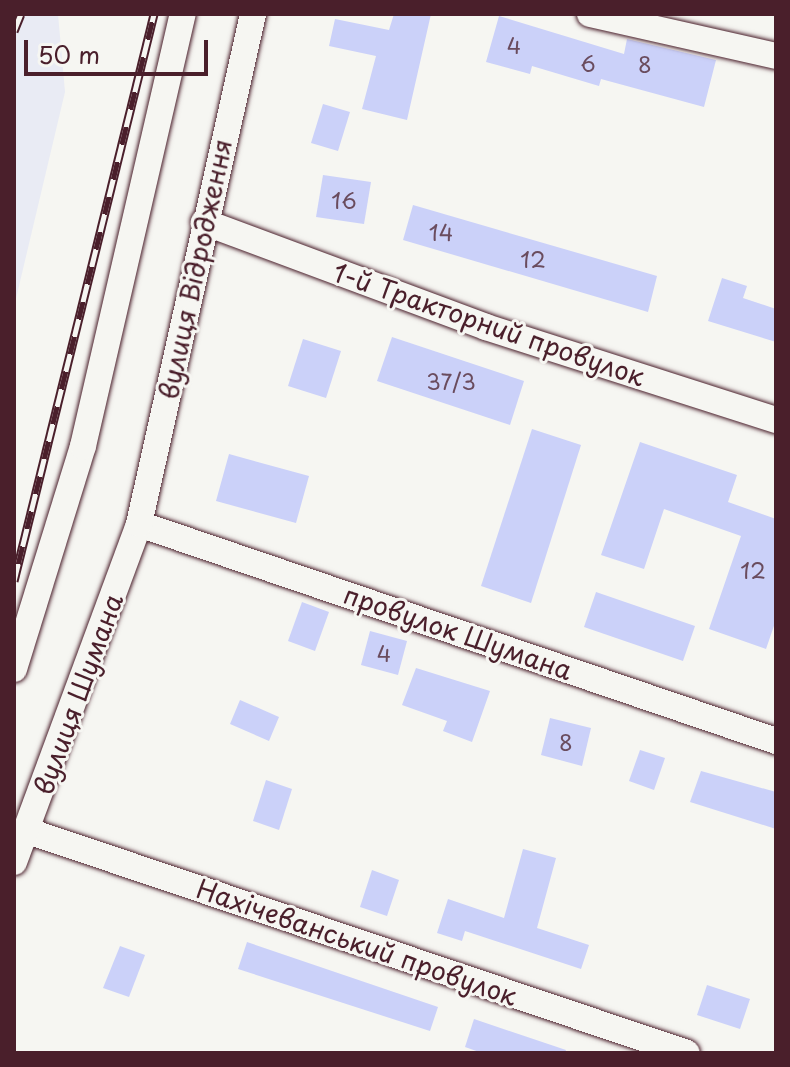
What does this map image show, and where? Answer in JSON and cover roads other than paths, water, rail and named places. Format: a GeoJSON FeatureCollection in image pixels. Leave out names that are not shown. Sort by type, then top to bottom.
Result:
{"type":"FeatureCollection","features":[{"type":"Feature","properties":{"kind":"street"},"geometry":{"type":"LineString","coordinates":[[14,669],[83,446],[183,14]]}},
{"type":"Feature","properties":{"kind":"street","name":"вулиця Відродження"},"geometry":{"type":"LineString","coordinates":[[139,524],[204,222],[253,14]]}},
{"type":"Feature","properties":{"kind":"street"},"geometry":{"type":"LineString","coordinates":[[590,14],[776,56]]}},
{"type":"Feature","properties":{"kind":"street","name":"1-й Тракторний провулок"},"geometry":{"type":"LineString","coordinates":[[204,222],[486,327],[776,420]]}},
{"type":"Feature","properties":{"kind":"street","name":"провулок Шумана"},"geometry":{"type":"LineString","coordinates":[[139,524],[776,741]]}},
{"type":"Feature","properties":{"kind":"street","name":"вулиця Шумана"},"geometry":{"type":"LineString","coordinates":[[14,862],[139,524]]}},
{"type":"Feature","properties":{"kind":"street","name":"Нахічеванський провулок"},"geometry":{"type":"LineString","coordinates":[[28,831],[687,1053]]}},
{"type":"Feature","properties":{"kind":"railway"},"geometry":{"type":"LineString","coordinates":[[14,31],[21,14]]}},
{"type":"Feature","properties":{"kind":"railway"},"geometry":{"type":"LineString","coordinates":[[14,581],[154,14]]}}]}
